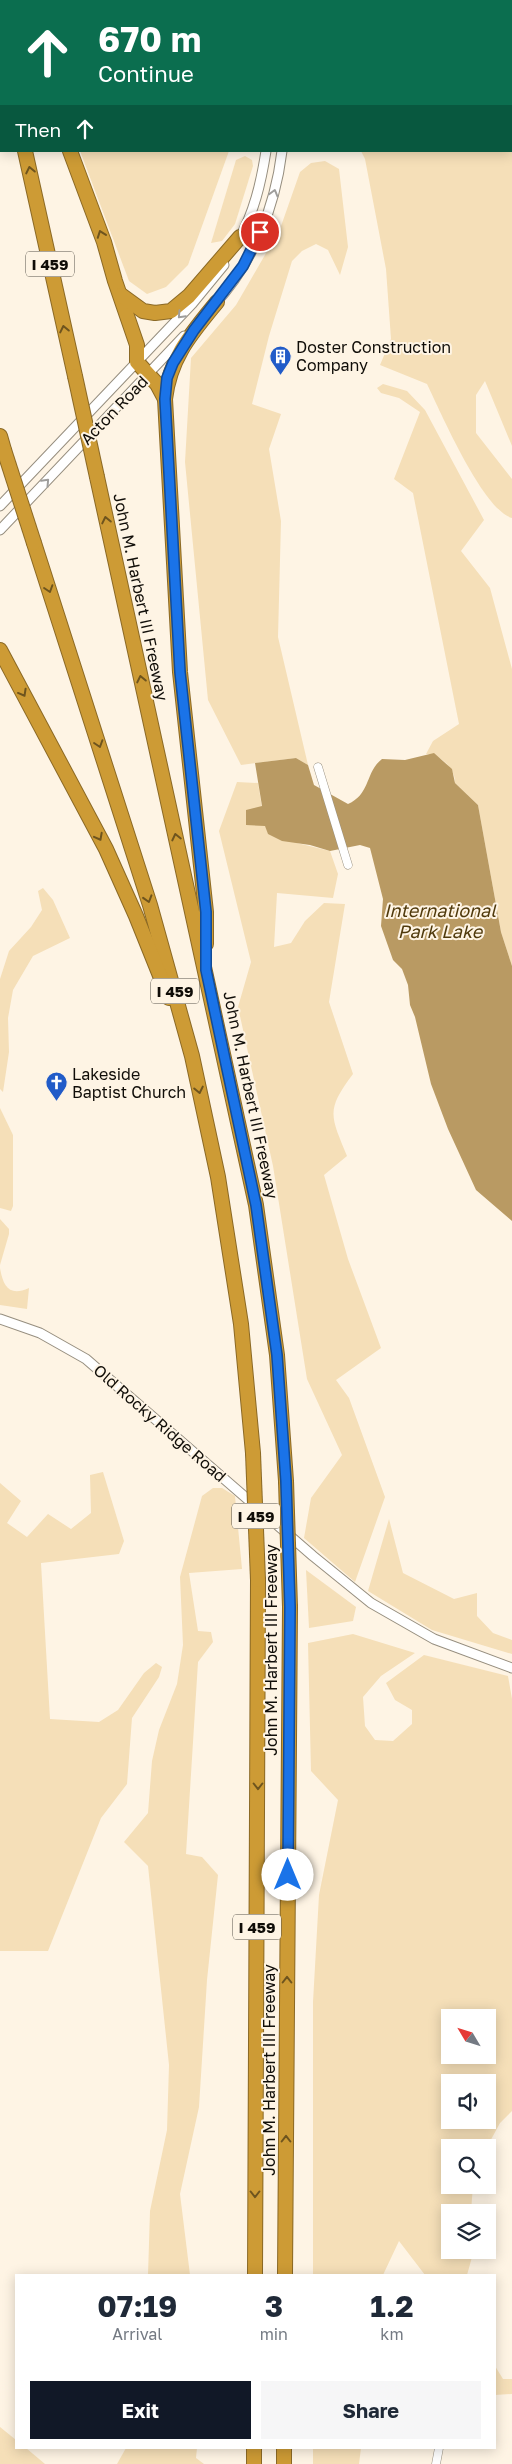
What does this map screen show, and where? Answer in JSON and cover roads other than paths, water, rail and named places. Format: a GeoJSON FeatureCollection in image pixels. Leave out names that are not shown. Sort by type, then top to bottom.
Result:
{"type":"FeatureCollection","features":[{"type":"Feature","properties":{"kind":"highway","name":"John M. Harbert III Freeway"},"geometry":{"type":"LineString","coordinates":[[26,152],[256,1205],[277,1355],[286,1481],[290,1607],[285,2274]]}},
{"type":"Feature","properties":{"kind":"highway"},"geometry":{"type":"LineString","coordinates":[[70,152],[104,242],[137,345],[137,362],[157,384],[165,399]]}},
{"type":"Feature","properties":{"kind":"highway"},"geometry":{"type":"LineString","coordinates":[[120,294],[143,311],[155,313],[171,311],[190,296],[240,237]]}},
{"type":"Feature","properties":{"kind":"highway"},"geometry":{"type":"LineString","coordinates":[[206,970],[206,912],[180,672],[165,399],[167,378],[173,363],[216,302]]}},
{"type":"Feature","properties":{"kind":"highway","name":"John M. Harbert III Freeway"},"geometry":{"type":"LineString","coordinates":[[0,436],[150,905],[192,1056],[218,1177],[238,1305],[253,1453],[258,1580],[255,2274]]}},
{"type":"Feature","properties":{"kind":"highway"},"geometry":{"type":"LineString","coordinates":[[0,650],[106,849],[136,916],[192,1056]]}},
{"type":"Feature","properties":{"kind":"highway"},"geometry":{"type":"LineString","coordinates":[[254,2449],[254,2464]]}},
{"type":"Feature","properties":{"kind":"highway"},"geometry":{"type":"LineString","coordinates":[[284,2449],[284,2464]]}},
{"type":"Feature","properties":{"kind":"street","name":"Acton Road"},"geometry":{"type":"LineString","coordinates":[[0,506],[213,280],[240,237],[251,215],[258,193],[266,152]]}},
{"type":"Feature","properties":{"kind":"street","name":"Acton Road"},"geometry":{"type":"LineString","coordinates":[[0,530],[216,302],[243,266],[271,205],[282,152]]}},
{"type":"Feature","properties":{"kind":"street"},"geometry":{"type":"LineString","coordinates":[[318,767],[348,865]]}},
{"type":"Feature","properties":{"kind":"street","name":"Old Rocky Ridge Road"},"geometry":{"type":"LineString","coordinates":[[0,1319],[40,1333],[86,1359],[313,1556],[371,1603],[434,1639],[512,1668]]}},
{"type":"Feature","properties":{"kind":"street"},"geometry":{"type":"LineString","coordinates":[[436,2464],[438,2449]]}},
{"type":"Feature","properties":{"kind":"water","name":"International Park Lake"},"geometry":{"type":"Polygon","coordinates":[[[434,753],[452,769],[455,783],[478,805],[501,932],[512,966],[512,1221],[476,1190],[448,1129],[431,1084],[415,1017],[410,1005],[408,985],[402,969],[393,960],[381,926],[383,899],[370,848],[360,845],[330,851],[310,845],[282,841],[268,834],[265,826],[246,825],[246,810],[262,806],[255,763],[296,758],[308,765],[314,785],[348,804],[361,795],[373,770],[382,759],[405,760],[434,753]]]}},
{"type":"Feature","properties":{"kind":"place","name":"Doster Construction Company"},"geometry":{"type":"Point","coordinates":[280,375]}},
{"type":"Feature","properties":{"kind":"place","name":"Lakeside Baptist Church"},"geometry":{"type":"Point","coordinates":[56,1102]}}]}
